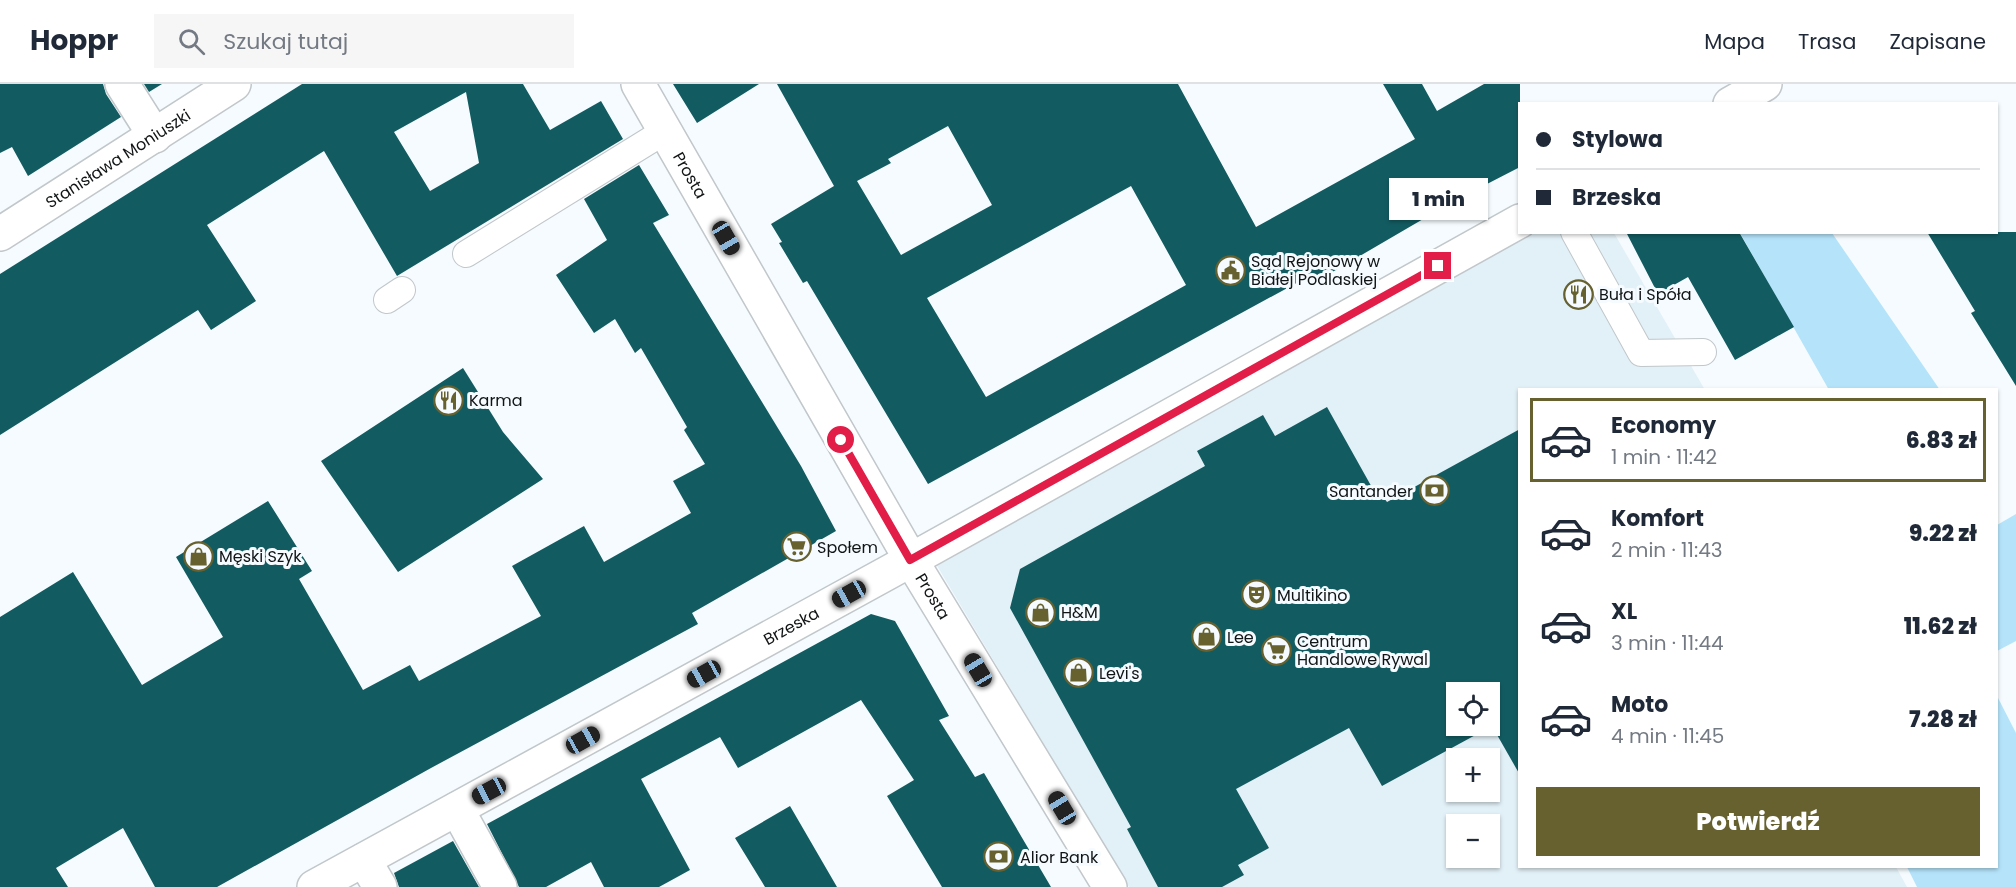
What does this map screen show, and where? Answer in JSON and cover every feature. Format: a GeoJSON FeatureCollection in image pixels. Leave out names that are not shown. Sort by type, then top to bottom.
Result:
{"type":"FeatureCollection","features":[{"type":"Feature","properties":{"kind":"street"},"geometry":{"type":"LineString","coordinates":[[122,84],[155,136]]}},
{"type":"Feature","properties":{"kind":"street","name":"Stanisława Moniuszki"},"geometry":{"type":"LineString","coordinates":[[0,234],[234,84]]}},
{"type":"Feature","properties":{"kind":"street","name":"Prosta"},"geometry":{"type":"LineString","coordinates":[[638,84],[910,560],[1110,887]]}},
{"type":"Feature","properties":{"kind":"street"},"geometry":{"type":"LineString","coordinates":[[1734,102],[1765,84]]}},
{"type":"Feature","properties":{"kind":"street","name":"Brzeska"},"geometry":{"type":"LineString","coordinates":[[314,887],[372,874],[458,809],[1518,222]]}},
{"type":"Feature","properties":{"kind":"street"},"geometry":{"type":"LineString","coordinates":[[458,809],[500,887]]}},
{"type":"Feature","properties":{"kind":"lane"},"geometry":{"type":"LineString","coordinates":[[466,254],[664,131]]}},
{"type":"Feature","properties":{"kind":"lane"},"geometry":{"type":"LineString","coordinates":[[1575,234],[1641,353],[1702,352]]}},
{"type":"Feature","properties":{"kind":"shaded area"},"geometry":{"type":"Polygon","coordinates":[[[1522,234],[1615,234],[1704,388],[1518,388],[1518,868],[1897,868],[1907,887],[1129,887],[936,564],[1522,234]]]}},
{"type":"Feature","properties":{"kind":"shaded area"},"geometry":{"type":"Polygon","coordinates":[[[1741,234],[1833,234],[1939,388],[1828,388],[1741,234]]]}},
{"type":"Feature","properties":{"kind":"shaded area"},"geometry":{"type":"Polygon","coordinates":[[[2016,514],[2016,641],[1998,650],[1998,524],[2016,514]]]}},
{"type":"Feature","properties":{"kind":"shaded area"},"geometry":{"type":"Polygon","coordinates":[[[1998,698],[2016,733],[2016,887],[1917,887],[1908,868],[1998,868],[1998,698]]]}},
{"type":"Feature","properties":{"kind":"building"},"geometry":{"type":"Polygon","coordinates":[[[0,84],[103,84],[106,94],[121,117],[28,176],[12,147],[0,153],[0,84]]]}},
{"type":"Feature","properties":{"kind":"building"},"geometry":{"type":"Polygon","coordinates":[[[144,84],[162,84],[149,92],[144,84]]]}},
{"type":"Feature","properties":{"kind":"building"},"geometry":{"type":"Polygon","coordinates":[[[302,84],[523,84],[550,130],[601,101],[623,139],[397,276],[324,151],[207,225],[256,301],[211,330],[198,310],[0,435],[0,274],[302,84]],[[466,92],[394,132],[430,191],[479,163],[466,92]]]}},
{"type":"Feature","properties":{"kind":"building"},"geometry":{"type":"Polygon","coordinates":[[[673,84],[759,84],[697,123],[673,84]]]}},
{"type":"Feature","properties":{"kind":"building"},"geometry":{"type":"Polygon","coordinates":[[[777,84],[1178,84],[1256,227],[1415,139],[1383,84],[1422,84],[1437,111],[1484,84],[1520,84],[1518,168],[1454,201],[1317,281],[1313,274],[928,484],[807,281],[803,283],[779,243],[782,242],[771,224],[834,186],[777,84]],[[948,126],[888,159],[891,163],[857,181],[901,255],[992,205],[948,126]],[[1131,186],[927,298],[986,397],[1186,285],[1131,186]]]}},
{"type":"Feature","properties":{"kind":"building"},"geometry":{"type":"Polygon","coordinates":[[[639,165],[669,215],[653,223],[801,466],[836,531],[692,613],[698,624],[217,887],[155,887],[123,828],[56,868],[68,887],[0,887],[0,617],[73,572],[142,685],[223,637],[176,557],[268,501],[312,571],[299,579],[363,690],[410,665],[419,681],[541,616],[512,566],[584,526],[604,562],[691,513],[673,481],[705,464],[684,430],[687,427],[641,348],[635,353],[615,319],[594,333],[556,275],[607,240],[584,199],[639,165]]]}},
{"type":"Feature","properties":{"kind":"building"},"geometry":{"type":"Polygon","coordinates":[[[2016,232],[2016,386],[1971,313],[1975,311],[1928,234],[2016,232]]]}},
{"type":"Feature","properties":{"kind":"building"},"geometry":{"type":"Polygon","coordinates":[[[1627,234],[1740,234],[1794,327],[1735,360],[1688,277],[1658,294],[1627,234]]]}},
{"type":"Feature","properties":{"kind":"building"},"geometry":{"type":"Polygon","coordinates":[[[463,368],[503,432],[543,479],[398,572],[321,461],[463,368]]]}},
{"type":"Feature","properties":{"kind":"building","name":"Centrum Handlowe Rywal"},"geometry":{"type":"Polygon","coordinates":[[[1327,407],[1379,500],[1384,498],[1387,502],[1518,430],[1518,772],[1498,736],[1500,736],[1500,682],[1446,682],[1446,736],[1474,736],[1452,748],[1446,748],[1446,751],[1382,786],[1349,728],[1236,789],[1269,848],[1238,865],[1244,875],[1222,887],[1158,887],[1127,829],[1131,827],[1010,608],[1020,569],[1205,466],[1197,451],[1263,415],[1275,436],[1327,407]]]}},
{"type":"Feature","properties":{"kind":"building"},"geometry":{"type":"Polygon","coordinates":[[[871,614],[895,621],[949,716],[939,720],[975,777],[984,773],[1051,887],[942,887],[887,796],[914,780],[861,700],[738,768],[720,737],[641,779],[690,870],[659,887],[604,887],[591,862],[546,887],[519,887],[487,824],[871,614]]]}},
{"type":"Feature","properties":{"kind":"building"},"geometry":{"type":"Polygon","coordinates":[[[790,806],[837,887],[765,887],[735,838],[790,806]]]}},
{"type":"Feature","properties":{"kind":"building"},"geometry":{"type":"Polygon","coordinates":[[[453,841],[479,887],[399,887],[394,873],[453,841]]]}},
{"type":"Feature","properties":{"kind":"place","name":"Sąd Rejonowy w Białej Podlaskiej"},"geometry":{"type":"Point","coordinates":[1230,270]}},
{"type":"Feature","properties":{"kind":"place","name":"Buła i Spóła"},"geometry":{"type":"Point","coordinates":[1578,294]}},
{"type":"Feature","properties":{"kind":"place","name":"Karma"},"geometry":{"type":"Point","coordinates":[448,400]}},
{"type":"Feature","properties":{"kind":"place","name":"Santander"},"geometry":{"type":"Point","coordinates":[1434,491]}},
{"type":"Feature","properties":{"kind":"place","name":"Społem"},"geometry":{"type":"Point","coordinates":[796,547]}},
{"type":"Feature","properties":{"kind":"place","name":"Męski Szyk"},"geometry":{"type":"Point","coordinates":[198,556]}},
{"type":"Feature","properties":{"kind":"place","name":"Multikino"},"geometry":{"type":"Point","coordinates":[1256,595]}},
{"type":"Feature","properties":{"kind":"place","name":"H&M"},"geometry":{"type":"Point","coordinates":[1040,612]}},
{"type":"Feature","properties":{"kind":"place","name":"Lee"},"geometry":{"type":"Point","coordinates":[1206,637]}},
{"type":"Feature","properties":{"kind":"place","name":"Centrum Handlowe Rywal"},"geometry":{"type":"Point","coordinates":[1276,650]}},
{"type":"Feature","properties":{"kind":"place","name":"Levi's"},"geometry":{"type":"Point","coordinates":[1078,673]}},
{"type":"Feature","properties":{"kind":"place","name":"Alior Bank"},"geometry":{"type":"Point","coordinates":[999,857]}},
{"type":"Feature","properties":{"kind":"route"},"geometry":{"type":"LineString","coordinates":[[841,440],[910,560],[1438,266]]}}]}
